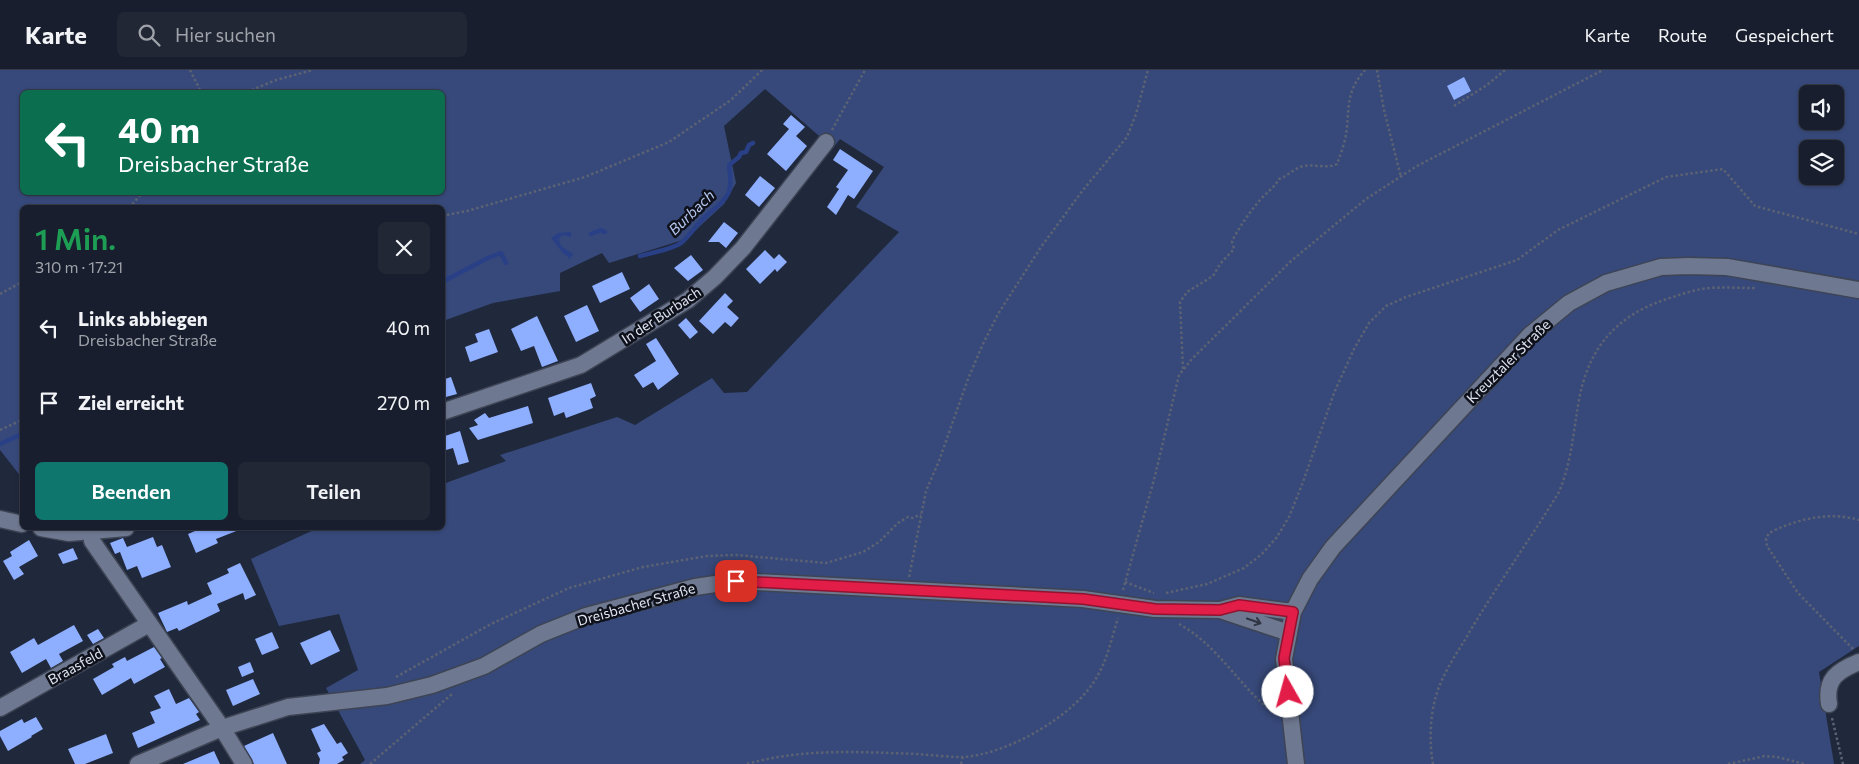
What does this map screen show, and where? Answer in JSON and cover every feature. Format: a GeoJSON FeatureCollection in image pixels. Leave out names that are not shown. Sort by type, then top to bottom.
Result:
{"type":"FeatureCollection","features":[{"type":"Feature","properties":{"kind":"street","name":"In der Burbach"},"geometry":{"type":"LineString","coordinates":[[445,411],[581,365],[688,300],[716,277],[743,248],[826,142]]}},
{"type":"Feature","properties":{"kind":"street","name":"Kreuztaler Straße"},"geometry":{"type":"LineString","coordinates":[[1296,764],[1284,658],[1293,612],[1310,580],[1333,547],[1530,335],[1569,303],[1606,283],[1661,267],[1727,267],[1859,290]]}},
{"type":"Feature","properties":{"kind":"street"},"geometry":{"type":"LineString","coordinates":[[0,519],[20,524]]}},
{"type":"Feature","properties":{"kind":"street"},"geometry":{"type":"LineString","coordinates":[[52,530],[69,533],[109,530]]}},
{"type":"Feature","properties":{"kind":"street"},"geometry":{"type":"LineString","coordinates":[[92,532],[92,541],[222,728],[244,764]]}},
{"type":"Feature","properties":{"kind":"street","name":"Dreisbacher Straße"},"geometry":{"type":"LineString","coordinates":[[138,764],[222,728],[288,708],[387,696],[432,685],[484,666],[541,634],[586,616],[695,587],[736,581],[1083,599],[1155,609],[1220,610],[1239,605],[1293,612]]}},
{"type":"Feature","properties":{"kind":"street","name":"Dreisbacher Straße"},"geometry":{"type":"LineString","coordinates":[[1220,610],[1289,633]]}},
{"type":"Feature","properties":{"kind":"street","name":"Braasfeld"},"geometry":{"type":"LineString","coordinates":[[0,708],[149,624]]}},
{"type":"Feature","properties":{"kind":"street"},"geometry":{"type":"LineString","coordinates":[[1829,704],[1828,687],[1832,680],[1838,672],[1859,662]]}},
{"type":"Feature","properties":{"kind":"path"},"geometry":{"type":"LineString","coordinates":[[190,70],[200,90]]}},
{"type":"Feature","properties":{"kind":"path"},"geometry":{"type":"LineString","coordinates":[[252,90],[276,80],[313,70]]}},
{"type":"Feature","properties":{"kind":"path"},"geometry":{"type":"LineString","coordinates":[[445,215],[467,211],[585,177],[662,145],[698,124],[731,100],[762,70]]}},
{"type":"Feature","properties":{"kind":"path"},"geometry":{"type":"LineString","coordinates":[[826,142],[865,70]]}},
{"type":"Feature","properties":{"kind":"path"},"geometry":{"type":"LineString","coordinates":[[906,591],[926,491],[982,346],[998,314],[1041,247],[1083,190],[1127,137],[1136,114],[1148,70]]}},
{"type":"Feature","properties":{"kind":"path"},"geometry":{"type":"LineString","coordinates":[[1183,368],[1180,302],[1187,292],[1213,276],[1220,264],[1234,249],[1232,241],[1248,215],[1265,194],[1275,186],[1279,179],[1302,166],[1315,164],[1332,167],[1337,164],[1347,129],[1347,110],[1351,90],[1365,70]]}},
{"type":"Feature","properties":{"kind":"path"},"geometry":{"type":"LineString","coordinates":[[1377,70],[1384,110],[1401,177]]}},
{"type":"Feature","properties":{"kind":"path"},"geometry":{"type":"LineString","coordinates":[[1454,106],[1487,85],[1505,70]]}},
{"type":"Feature","properties":{"kind":"path"},"geometry":{"type":"LineString","coordinates":[[747,764],[806,752],[840,751],[964,757],[1012,744],[1041,730],[1066,712],[1083,696],[1098,676],[1107,656],[1125,582],[1155,476],[1179,375],[1183,368],[1291,261],[1366,199],[1418,166],[1603,70]]}},
{"type":"Feature","properties":{"kind":"path"},"geometry":{"type":"LineString","coordinates":[[1165,593],[1207,584],[1244,568],[1262,554],[1277,537],[1289,517],[1334,393],[1354,349],[1369,323],[1386,306],[1406,297],[1517,260],[1558,230],[1666,177],[1723,169],[1755,206],[1859,234]]}},
{"type":"Feature","properties":{"kind":"path"},"geometry":{"type":"LineString","coordinates":[[132,205],[140,195]]}},
{"type":"Feature","properties":{"kind":"path"},"geometry":{"type":"LineString","coordinates":[[0,294],[20,283]]}},
{"type":"Feature","properties":{"kind":"path"},"geometry":{"type":"LineString","coordinates":[[1433,764],[1431,754],[1432,725],[1436,697],[1443,677],[1482,610],[1559,492],[1574,442],[1579,399],[1587,368],[1599,345],[1614,327],[1637,311],[1659,301],[1688,292],[1710,288],[1759,288]]}},
{"type":"Feature","properties":{"kind":"path"},"geometry":{"type":"LineString","coordinates":[[0,430],[20,421]]}},
{"type":"Feature","properties":{"kind":"path"},"geometry":{"type":"LineString","coordinates":[[1859,520],[1830,516],[1806,519],[1783,526],[1770,533],[1766,539],[1767,546],[1798,593],[1859,655]]}},
{"type":"Feature","properties":{"kind":"path"},"geometry":{"type":"LineString","coordinates":[[1125,582],[1157,594]]}},
{"type":"Feature","properties":{"kind":"path"},"geometry":{"type":"LineString","coordinates":[[1175,622],[1188,629],[1210,648],[1270,710],[1292,725]]}},
{"type":"Feature","properties":{"kind":"path"},"geometry":{"type":"LineString","coordinates":[[370,764],[458,688],[470,672]]}},
{"type":"Feature","properties":{"kind":"path"},"geometry":{"type":"LineString","coordinates":[[1829,704],[1843,764]]}},
{"type":"Feature","properties":{"kind":"path"},"geometry":{"type":"LineString","coordinates":[[1728,764],[1765,756],[1805,764]]}},
{"type":"Feature","properties":{"kind":"path"},"geometry":{"type":"LineString","coordinates":[[961,764],[964,757]]}},
{"type":"Feature","properties":{"kind":"shaded area"},"geometry":{"type":"Polygon","coordinates":[[[0,70],[1859,70],[1859,646],[1819,672],[1834,764],[360,764],[365,760],[326,688],[358,670],[339,614],[279,626],[251,559],[314,530],[445,530],[445,483],[506,461],[500,455],[617,417],[635,425],[712,378],[724,393],[747,392],[899,232],[856,207],[884,167],[840,139],[833,148],[765,89],[724,126],[736,183],[724,204],[686,239],[609,263],[602,253],[560,273],[560,291],[493,303],[445,320],[445,205],[20,205],[20,475],[0,450],[0,70]]]}},
{"type":"Feature","properties":{"kind":"shaded area"},"geometry":{"type":"Polygon","coordinates":[[[571,232],[571,237],[562,235],[559,239],[562,247],[573,254],[570,259],[551,238],[558,233],[571,232]]]}},
{"type":"Feature","properties":{"kind":"building"},"geometry":{"type":"Polygon","coordinates":[[[1464,77],[1471,91],[1454,100],[1447,86],[1464,77]]]}},
{"type":"Feature","properties":{"kind":"building"},"geometry":{"type":"Polygon","coordinates":[[[791,115],[805,127],[796,136],[807,146],[786,171],[767,154],[789,129],[783,124],[791,115]]]}},
{"type":"Feature","properties":{"kind":"building"},"geometry":{"type":"Polygon","coordinates":[[[840,149],[873,171],[854,199],[848,195],[836,215],[827,207],[839,189],[836,187],[848,170],[833,160],[840,149]]]}},
{"type":"Feature","properties":{"kind":"building"},"geometry":{"type":"Polygon","coordinates":[[[760,176],[775,188],[759,207],[745,195],[760,176]]]}},
{"type":"Feature","properties":{"kind":"building"},"geometry":{"type":"Polygon","coordinates":[[[724,222],[738,233],[726,248],[719,242],[708,242],[724,222]]]}},
{"type":"Feature","properties":{"kind":"building"},"geometry":{"type":"Polygon","coordinates":[[[765,250],[774,259],[779,254],[787,262],[777,272],[775,269],[760,284],[746,269],[765,250]]]}},
{"type":"Feature","properties":{"kind":"building"},"geometry":{"type":"Polygon","coordinates":[[[691,255],[703,270],[688,281],[674,268],[691,255]]]}},
{"type":"Feature","properties":{"kind":"building"},"geometry":{"type":"Polygon","coordinates":[[[622,272],[630,289],[600,303],[592,286],[622,272]]]}},
{"type":"Feature","properties":{"kind":"building"},"geometry":{"type":"Polygon","coordinates":[[[649,284],[659,299],[640,312],[630,298],[649,284]]]}},
{"type":"Feature","properties":{"kind":"building"},"geometry":{"type":"Polygon","coordinates":[[[725,293],[733,301],[727,307],[739,318],[731,327],[725,322],[713,334],[699,321],[725,293]]]}},
{"type":"Feature","properties":{"kind":"building"},"geometry":{"type":"Polygon","coordinates":[[[587,305],[599,331],[576,342],[564,316],[587,305]]]}},
{"type":"Feature","properties":{"kind":"building"},"geometry":{"type":"Polygon","coordinates":[[[537,316],[558,361],[542,367],[534,346],[521,351],[511,329],[537,316]]]}},
{"type":"Feature","properties":{"kind":"building"},"geometry":{"type":"Polygon","coordinates":[[[686,318],[698,332],[690,339],[678,325],[686,318]]]}},
{"type":"Feature","properties":{"kind":"building"},"geometry":{"type":"Polygon","coordinates":[[[489,329],[498,352],[470,362],[465,347],[478,342],[475,334],[489,329]]]}},
{"type":"Feature","properties":{"kind":"building"},"geometry":{"type":"Polygon","coordinates":[[[656,338],[679,374],[658,390],[653,382],[643,388],[634,375],[656,361],[646,344],[656,338]]]}},
{"type":"Feature","properties":{"kind":"building"},"geometry":{"type":"Polygon","coordinates":[[[451,377],[457,394],[445,397],[445,379],[451,377]]]}},
{"type":"Feature","properties":{"kind":"building"},"geometry":{"type":"Polygon","coordinates":[[[591,383],[596,396],[590,399],[593,408],[566,418],[564,412],[554,416],[548,398],[591,383]]]}},
{"type":"Feature","properties":{"kind":"building"},"geometry":{"type":"Polygon","coordinates":[[[528,406],[533,423],[478,440],[469,428],[478,425],[474,420],[485,413],[489,418],[528,406]]]}},
{"type":"Feature","properties":{"kind":"building"},"geometry":{"type":"Polygon","coordinates":[[[460,431],[469,462],[458,465],[453,448],[446,450],[445,436],[460,431]]]}},
{"type":"Feature","properties":{"kind":"building"},"geometry":{"type":"Polygon","coordinates":[[[197,530],[239,530],[216,539],[218,543],[196,553],[188,534],[197,530]]]}},
{"type":"Feature","properties":{"kind":"building"},"geometry":{"type":"Polygon","coordinates":[[[153,537],[157,547],[162,545],[171,567],[142,578],[137,566],[127,570],[120,552],[115,554],[110,543],[123,538],[127,547],[153,537]]]}},
{"type":"Feature","properties":{"kind":"building"},"geometry":{"type":"Polygon","coordinates":[[[29,540],[38,556],[19,567],[24,574],[14,580],[3,561],[12,556],[10,552],[29,540]]]}},
{"type":"Feature","properties":{"kind":"building"},"geometry":{"type":"Polygon","coordinates":[[[73,548],[78,559],[63,564],[58,554],[73,548]]]}},
{"type":"Feature","properties":{"kind":"building"},"geometry":{"type":"Polygon","coordinates":[[[240,563],[256,595],[245,600],[243,593],[217,604],[220,611],[179,631],[177,628],[167,632],[158,613],[187,601],[188,605],[212,594],[207,583],[229,573],[227,569],[240,563]]]}},
{"type":"Feature","properties":{"kind":"building"},"geometry":{"type":"Polygon","coordinates":[[[74,625],[83,641],[59,654],[63,661],[51,668],[46,659],[22,673],[10,652],[34,638],[38,645],[74,625]]]}},
{"type":"Feature","properties":{"kind":"building"},"geometry":{"type":"Polygon","coordinates":[[[98,629],[104,638],[93,644],[87,635],[98,629]]]}},
{"type":"Feature","properties":{"kind":"building"},"geometry":{"type":"Polygon","coordinates":[[[330,630],[340,651],[311,665],[300,643],[330,630]]]}},
{"type":"Feature","properties":{"kind":"building"},"geometry":{"type":"Polygon","coordinates":[[[272,632],[279,648],[262,655],[255,639],[272,632]]]}},
{"type":"Feature","properties":{"kind":"building"},"geometry":{"type":"Polygon","coordinates":[[[154,647],[162,658],[160,659],[165,667],[134,684],[131,678],[102,695],[93,679],[114,667],[112,664],[125,657],[127,661],[154,647]]]}},
{"type":"Feature","properties":{"kind":"building"},"geometry":{"type":"Polygon","coordinates":[[[250,662],[254,672],[242,677],[238,667],[250,662]]]}},
{"type":"Feature","properties":{"kind":"building"},"geometry":{"type":"Polygon","coordinates":[[[253,679],[260,694],[233,706],[226,690],[253,679]]]}},
{"type":"Feature","properties":{"kind":"building"},"geometry":{"type":"Polygon","coordinates":[[[169,689],[176,704],[189,698],[199,712],[196,714],[200,720],[138,748],[132,733],[155,723],[150,712],[161,708],[154,696],[169,689]]]}},
{"type":"Feature","properties":{"kind":"building"},"geometry":{"type":"Polygon","coordinates":[[[36,717],[43,729],[8,751],[0,736],[0,731],[22,719],[24,723],[36,717]]]}},
{"type":"Feature","properties":{"kind":"building"},"geometry":{"type":"Polygon","coordinates":[[[324,724],[337,744],[341,742],[348,753],[342,757],[344,760],[337,764],[319,764],[320,759],[317,753],[321,751],[311,729],[324,724]]]}},
{"type":"Feature","properties":{"kind":"building"},"geometry":{"type":"Polygon","coordinates":[[[273,733],[287,764],[254,764],[244,746],[273,733]]]}},
{"type":"Feature","properties":{"kind":"building"},"geometry":{"type":"Polygon","coordinates":[[[106,734],[113,753],[85,764],[75,764],[68,749],[106,734]]]}},
{"type":"Feature","properties":{"kind":"building"},"geometry":{"type":"Polygon","coordinates":[[[214,751],[220,764],[183,764],[214,751]]]}},
{"type":"Feature","properties":{"kind":"waterway","name":"Burbach"},"geometry":{"type":"LineString","coordinates":[[640,256],[673,247],[684,240],[727,196],[730,184],[729,165],[741,153],[746,152],[749,145],[753,143]]}},
{"type":"Feature","properties":{"kind":"waterway","name":"Burbach"},"geometry":{"type":"LineString","coordinates":[[591,234],[601,230],[605,232]]}},
{"type":"Feature","properties":{"kind":"waterway","name":"Burbach"},"geometry":{"type":"LineString","coordinates":[[445,280],[501,253],[506,263]]}},
{"type":"Feature","properties":{"kind":"waterway","name":"Burbach"},"geometry":{"type":"LineString","coordinates":[[0,444],[20,435]]}},
{"type":"Feature","properties":{"kind":"route"},"geometry":{"type":"LineString","coordinates":[[736,581],[1083,599],[1155,609],[1220,610],[1239,605],[1293,612],[1284,658],[1288,692]]}}]}
